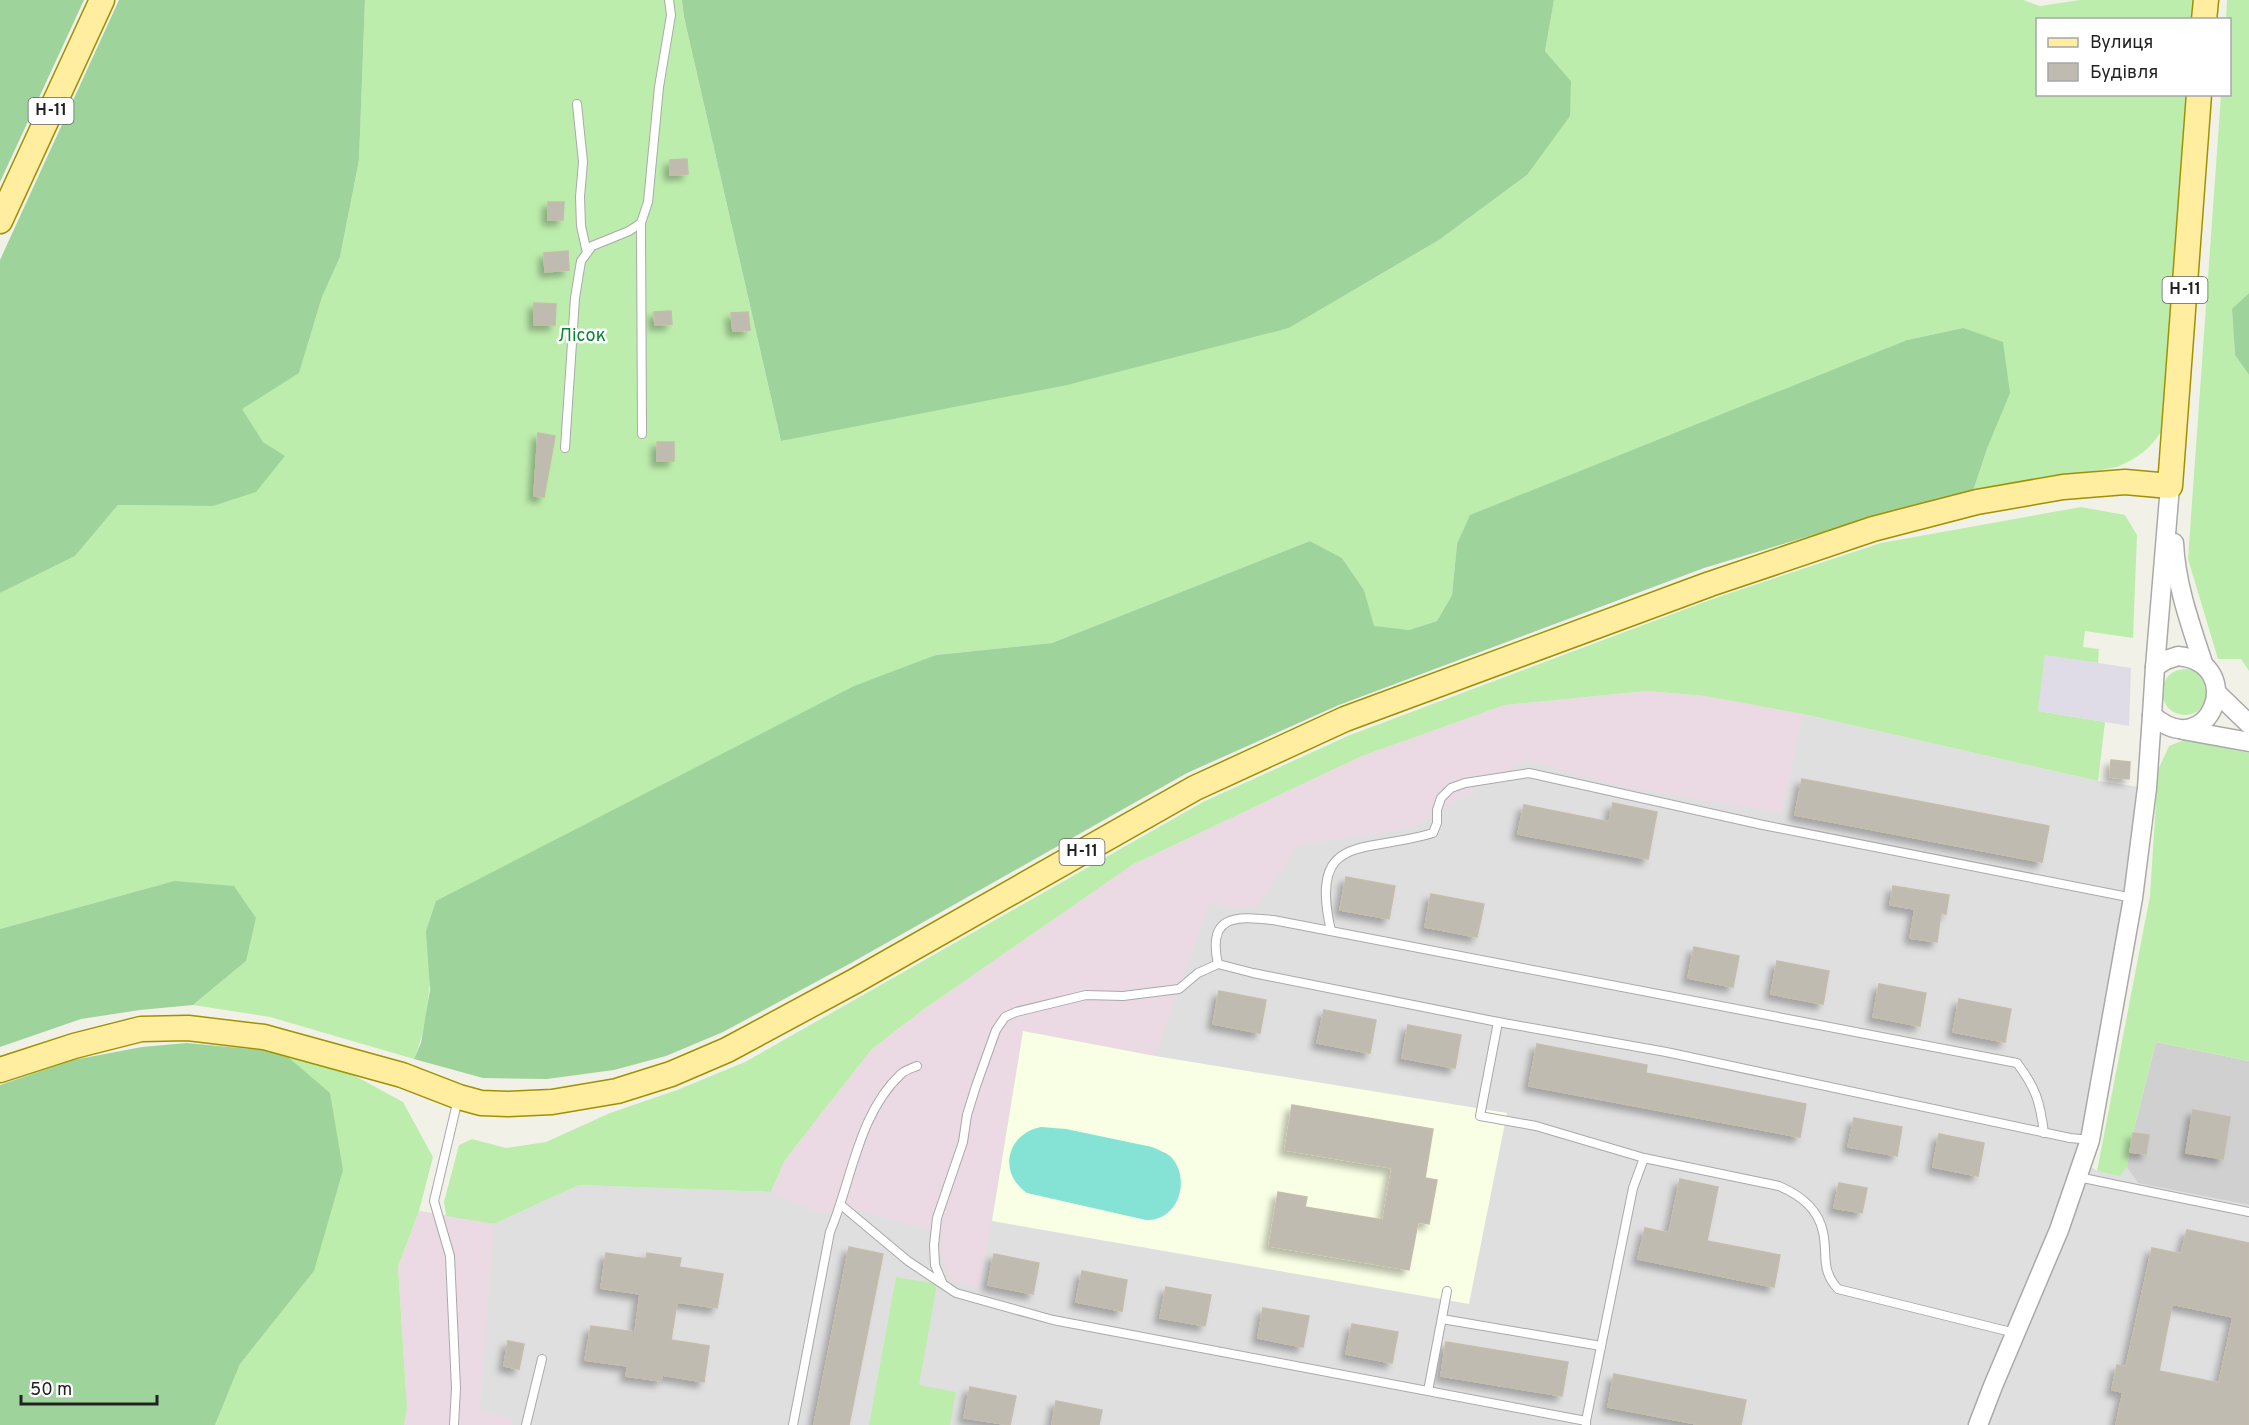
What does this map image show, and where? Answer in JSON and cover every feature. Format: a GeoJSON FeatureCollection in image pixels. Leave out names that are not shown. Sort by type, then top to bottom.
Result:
{"type":"FeatureCollection","features":[{"type":"Feature","properties":{"kind":"main road","name":"Н-11"},"geometry":{"type":"LineString","coordinates":[[0,221],[102,0]]}},
{"type":"Feature","properties":{"kind":"main road"},"geometry":{"type":"LineString","coordinates":[[2204,18],[2206,0]]}},
{"type":"Feature","properties":{"kind":"main road","name":"Н-11"},"geometry":{"type":"LineString","coordinates":[[0,1070],[74,1046],[141,1029],[188,1028],[264,1037],[402,1076],[459,1096],[490,1103],[552,1102],[617,1091],[671,1074],[727,1050],[855,981],[1195,788],[1345,719],[1710,584],[1873,529],[1977,502],[2073,486],[2125,482],[2170,486],[2199,96]]}},
{"type":"Feature","properties":{"kind":"street"},"geometry":{"type":"LineString","coordinates":[[2170,486],[2175,565],[2182,597],[2203,663]]}},
{"type":"Feature","properties":{"kind":"street"},"geometry":{"type":"LineString","coordinates":[[1978,1425],[2060,1230],[2090,1140],[2133,898],[2147,788],[2170,486]]}},
{"type":"Feature","properties":{"kind":"street"},"geometry":{"type":"LineString","coordinates":[[2155,667],[2178,656],[2191,657],[2203,663],[2217,683],[2217,704],[2206,720],[2188,729],[2178,730]]}},
{"type":"Feature","properties":{"kind":"street"},"geometry":{"type":"LineString","coordinates":[[2218,694],[2249,724]]}},
{"type":"Feature","properties":{"kind":"street"},"geometry":{"type":"LineString","coordinates":[[2152,715],[2169,727],[2178,730],[2249,742]]}},
{"type":"Feature","properties":{"kind":"lane"},"geometry":{"type":"LineString","coordinates":[[642,434],[640,223],[648,202],[659,87],[671,15],[669,0]]}},
{"type":"Feature","properties":{"kind":"lane"},"geometry":{"type":"LineString","coordinates":[[577,104],[583,162],[580,197],[587,253]]}},
{"type":"Feature","properties":{"kind":"lane"},"geometry":{"type":"LineString","coordinates":[[565,448],[575,298],[581,261],[592,246],[629,231],[640,223]]}},
{"type":"Feature","properties":{"kind":"lane"},"geometry":{"type":"LineString","coordinates":[[1330,931],[1324,896],[1331,864],[1351,850],[1433,833],[1441,798],[1451,788],[1465,783],[1529,773],[1763,825],[2133,898]]}},
{"type":"Feature","properties":{"kind":"lane"},"geometry":{"type":"LineString","coordinates":[[1218,964],[1214,947],[1218,932],[1227,921],[1236,918],[1273,920],[2018,1063],[2033,1085],[2041,1110],[2044,1133]]}},
{"type":"Feature","properties":{"kind":"lane"},"geometry":{"type":"LineString","coordinates":[[942,1282],[935,1265],[934,1245],[937,1218],[963,1142],[966,1115],[996,1030],[1005,1017],[1016,1012],[1086,995],[1123,996],[1179,989],[1198,973],[1218,964],[1498,1022],[1666,1052],[2044,1133],[2090,1140]]}},
{"type":"Feature","properties":{"kind":"lane"},"geometry":{"type":"LineString","coordinates":[[1498,1022],[1480,1116],[1536,1126],[1644,1158],[1779,1186],[1798,1195],[1813,1209],[1823,1231],[1825,1266],[1830,1280],[1838,1289],[2015,1333]]}},
{"type":"Feature","properties":{"kind":"lane"},"geometry":{"type":"LineString","coordinates":[[793,1425],[830,1232],[841,1205],[862,1137],[877,1103],[902,1072],[917,1066]]}},
{"type":"Feature","properties":{"kind":"lane"},"geometry":{"type":"LineString","coordinates":[[454,1425],[456,1388],[450,1256],[434,1201],[459,1096]]}},
{"type":"Feature","properties":{"kind":"lane"},"geometry":{"type":"LineString","coordinates":[[841,1205],[908,1261],[956,1293],[1053,1320],[1586,1423],[1633,1188],[1644,1158]]}},
{"type":"Feature","properties":{"kind":"lane"},"geometry":{"type":"LineString","coordinates":[[2078,1177],[2249,1212]]}},
{"type":"Feature","properties":{"kind":"lane"},"geometry":{"type":"LineString","coordinates":[[1428,1391],[1447,1291]]}},
{"type":"Feature","properties":{"kind":"lane"},"geometry":{"type":"LineString","coordinates":[[1442,1318],[1601,1346]]}},
{"type":"Feature","properties":{"kind":"lane"},"geometry":{"type":"LineString","coordinates":[[526,1425],[542,1359]]}},
{"type":"Feature","properties":{"kind":"shaded area"},"geometry":{"type":"Polygon","coordinates":[[[2045,655],[2131,668],[2129,726],[2038,711],[2045,655]]]}},
{"type":"Feature","properties":{"kind":"shaded area"},"geometry":{"type":"Polygon","coordinates":[[[1647,691],[1705,696],[1803,714],[1782,813],[1625,787],[1526,760],[1411,828],[1299,845],[1258,905],[1239,909],[1210,903],[1155,1056],[1023,1031],[979,1287],[954,1281],[946,1269],[942,1252],[943,1233],[857,1210],[822,1214],[771,1192],[785,1160],[871,1050],[920,1012],[1132,865],[1362,756],[1505,705],[1647,691]]]}},
{"type":"Feature","properties":{"kind":"shaded area"},"geometry":{"type":"Polygon","coordinates":[[[1705,696],[1803,714],[2098,781],[2147,788],[2083,1161],[2097,1171],[2130,1152],[2249,1061],[2249,1425],[404,1425],[419,1211],[494,1224],[579,1185],[771,1192],[871,1050],[1132,865],[1705,696]]]}},
{"type":"Feature","properties":{"kind":"shaded area"},"geometry":{"type":"Polygon","coordinates":[[[1023,1031],[1155,1056],[1507,1113],[1469,1304],[992,1221],[1023,1031]]]}},
{"type":"Feature","properties":{"kind":"shaded area"},"geometry":{"type":"Polygon","coordinates":[[[2156,1042],[2249,1061],[2249,1205],[2138,1183],[2127,1167],[2133,1133],[2156,1042]]]}},
{"type":"Feature","properties":{"kind":"shaded area"},"geometry":{"type":"Polygon","coordinates":[[[1041,1127],[1066,1129],[1152,1147],[1170,1156],[1177,1165],[1180,1175],[1179,1197],[1167,1214],[1157,1219],[1146,1220],[1027,1193],[1012,1175],[1009,1165],[1010,1155],[1020,1137],[1041,1127]]]}},
{"type":"Feature","properties":{"kind":"shaded area"},"geometry":{"type":"Polygon","coordinates":[[[419,1211],[494,1224],[480,1411],[513,1419],[512,1425],[404,1425],[407,1408],[398,1267],[419,1211]]]}},
{"type":"Feature","properties":{"kind":"green space"},"geometry":{"type":"Polygon","coordinates":[[[0,0],[84,0],[0,182],[0,0]]]}},
{"type":"Feature","properties":{"kind":"green space"},"geometry":{"type":"Polygon","coordinates":[[[119,0],[365,0],[359,160],[340,257],[322,297],[299,373],[242,409],[263,442],[285,456],[256,492],[213,506],[118,505],[75,556],[0,593],[0,260],[119,0]]]}},
{"type":"Feature","properties":{"kind":"green space","name":"Лісок"},"geometry":{"type":"Polygon","coordinates":[[[365,0],[682,0],[781,441],[1289,328],[1439,240],[1527,175],[1571,81],[1545,51],[1554,0],[2023,0],[2040,6],[2080,0],[2195,0],[2194,18],[2036,18],[2036,96],[2188,96],[2163,428],[2144,452],[2132,460],[2117,467],[1972,494],[1988,446],[1963,328],[1907,340],[1827,373],[1457,544],[1452,595],[1437,621],[1409,630],[1373,627],[1364,590],[1342,558],[1310,541],[1052,643],[935,655],[430,964],[427,1013],[414,1059],[270,1017],[193,1005],[246,961],[174,881],[0,929],[0,593],[75,556],[118,505],[213,506],[284,457],[263,442],[241,409],[299,372],[322,297],[340,257],[359,160],[365,0]]]}},
{"type":"Feature","properties":{"kind":"green space"},"geometry":{"type":"Polygon","coordinates":[[[682,0],[1554,0],[1545,51],[1571,81],[1570,116],[1527,175],[1439,240],[1289,328],[1067,385],[781,441],[682,0]]]}},
{"type":"Feature","properties":{"kind":"green space"},"geometry":{"type":"Polygon","coordinates":[[[2227,0],[2249,0],[2249,293],[2232,310],[2235,355],[2249,375],[2249,671],[2241,659],[2218,659],[2188,559],[2221,96],[2231,96],[2231,18],[2226,18],[2227,0]]]}},
{"type":"Feature","properties":{"kind":"green space"},"geometry":{"type":"Polygon","coordinates":[[[2249,293],[2249,375],[2235,355],[2232,309],[2249,293]]]}},
{"type":"Feature","properties":{"kind":"green space"},"geometry":{"type":"Polygon","coordinates":[[[1963,328],[2003,342],[2010,393],[1988,446],[1972,494],[1866,519],[1704,568],[1339,705],[1187,773],[851,963],[723,1032],[666,1056],[614,1070],[547,1079],[483,1078],[414,1059],[421,1043],[430,990],[426,931],[436,901],[854,686],[936,655],[1052,643],[1310,541],[1342,558],[1364,590],[1374,626],[1409,630],[1437,621],[1452,595],[1457,544],[1470,515],[1907,340],[1963,328]]]}},
{"type":"Feature","properties":{"kind":"green space"},"geometry":{"type":"Polygon","coordinates":[[[2081,507],[2125,515],[2137,535],[2133,638],[2085,631],[2083,647],[2099,649],[2098,663],[2045,656],[2039,711],[2105,722],[2098,781],[1803,714],[1705,696],[1647,691],[1505,705],[1362,756],[1132,865],[920,1012],[871,1050],[785,1160],[771,1192],[579,1185],[494,1224],[446,1216],[444,1202],[459,1145],[472,1139],[506,1148],[546,1142],[610,1113],[677,1090],[745,1062],[1203,802],[1350,735],[1718,597],[1881,543],[2081,507]]]}},
{"type":"Feature","properties":{"kind":"green space"},"geometry":{"type":"Polygon","coordinates":[[[2185,669],[2201,676],[2208,692],[2201,708],[2185,715],[2169,708],[2162,692],[2169,676],[2185,669]]]}},
{"type":"Feature","properties":{"kind":"green space"},"geometry":{"type":"Polygon","coordinates":[[[2186,739],[2249,753],[2249,1061],[2156,1042],[2133,1133],[2127,1167],[2120,1176],[2097,1171],[2150,896],[2158,770],[2169,746],[2186,739]]]}},
{"type":"Feature","properties":{"kind":"green space"},"geometry":{"type":"Polygon","coordinates":[[[174,881],[234,886],[256,918],[246,961],[193,1005],[81,1019],[0,1047],[0,929],[174,881]]]}},
{"type":"Feature","properties":{"kind":"green space"},"geometry":{"type":"Polygon","coordinates":[[[187,1043],[282,1052],[330,1093],[343,1170],[314,1271],[240,1364],[215,1425],[0,1425],[0,1085],[73,1060],[142,1047],[187,1043]]]}},
{"type":"Feature","properties":{"kind":"green space"},"geometry":{"type":"Polygon","coordinates":[[[282,1052],[344,1070],[403,1102],[433,1157],[419,1211],[398,1267],[407,1408],[404,1425],[215,1425],[240,1364],[314,1271],[282,1052]]]}},
{"type":"Feature","properties":{"kind":"green space"},"geometry":{"type":"Polygon","coordinates":[[[896,1277],[937,1284],[919,1385],[956,1392],[950,1425],[869,1425],[896,1277]]]}},
{"type":"Feature","properties":{"kind":"building"},"geometry":{"type":"Polygon","coordinates":[[[687,159],[688,174],[670,175],[670,160],[687,159]]]}},
{"type":"Feature","properties":{"kind":"building"},"geometry":{"type":"Polygon","coordinates":[[[548,202],[564,202],[563,220],[548,220],[548,202]]]}},
{"type":"Feature","properties":{"kind":"building"},"geometry":{"type":"Polygon","coordinates":[[[568,251],[569,270],[545,272],[544,253],[568,251]]]}},
{"type":"Feature","properties":{"kind":"building"},"geometry":{"type":"Polygon","coordinates":[[[534,303],[556,304],[555,325],[534,325],[534,303]]]}},
{"type":"Feature","properties":{"kind":"building"},"geometry":{"type":"Polygon","coordinates":[[[671,311],[672,324],[655,325],[654,312],[671,311]]]}},
{"type":"Feature","properties":{"kind":"building"},"geometry":{"type":"Polygon","coordinates":[[[748,312],[750,330],[733,331],[731,313],[748,312]]]}},
{"type":"Feature","properties":{"kind":"building"},"geometry":{"type":"Polygon","coordinates":[[[538,433],[555,436],[544,497],[534,496],[538,433]]]}},
{"type":"Feature","properties":{"kind":"building"},"geometry":{"type":"Polygon","coordinates":[[[657,442],[674,442],[674,461],[657,461],[657,442]]]}},
{"type":"Feature","properties":{"kind":"building"},"geometry":{"type":"Polygon","coordinates":[[[2111,760],[2130,762],[2129,779],[2110,777],[2111,760]]]}},
{"type":"Feature","properties":{"kind":"building"},"geometry":{"type":"Polygon","coordinates":[[[1802,779],[2049,826],[2042,862],[1795,815],[1802,779]]]}},
{"type":"Feature","properties":{"kind":"building"},"geometry":{"type":"Polygon","coordinates":[[[1613,803],[1657,812],[1648,859],[1518,834],[1524,805],[1609,822],[1613,803]]]}},
{"type":"Feature","properties":{"kind":"building"},"geometry":{"type":"Polygon","coordinates":[[[1346,877],[1395,886],[1389,919],[1340,910],[1346,877]]]}},
{"type":"Feature","properties":{"kind":"building"},"geometry":{"type":"Polygon","coordinates":[[[1893,886],[1949,895],[1946,914],[1941,913],[1937,942],[1910,938],[1915,909],[1890,905],[1893,886]]]}},
{"type":"Feature","properties":{"kind":"building"},"geometry":{"type":"Polygon","coordinates":[[[1431,894],[1484,904],[1477,937],[1425,927],[1431,894]]]}},
{"type":"Feature","properties":{"kind":"building"},"geometry":{"type":"Polygon","coordinates":[[[1694,947],[1739,956],[1733,987],[1688,978],[1694,947]]]}},
{"type":"Feature","properties":{"kind":"building"},"geometry":{"type":"Polygon","coordinates":[[[1777,961],[1829,971],[1823,1004],[1771,994],[1777,961]]]}},
{"type":"Feature","properties":{"kind":"building"},"geometry":{"type":"Polygon","coordinates":[[[1879,984],[1926,993],[1920,1026],[1873,1017],[1879,984]]]}},
{"type":"Feature","properties":{"kind":"building"},"geometry":{"type":"Polygon","coordinates":[[[1219,991],[1266,1000],[1260,1033],[1213,1024],[1219,991]]]}},
{"type":"Feature","properties":{"kind":"building"},"geometry":{"type":"Polygon","coordinates":[[[1959,999],[2011,1009],[2005,1042],[1953,1032],[1959,999]]]}},
{"type":"Feature","properties":{"kind":"building"},"geometry":{"type":"Polygon","coordinates":[[[1324,1010],[1376,1020],[1370,1053],[1317,1043],[1324,1010]]]}},
{"type":"Feature","properties":{"kind":"building"},"geometry":{"type":"Polygon","coordinates":[[[1408,1025],[1461,1035],[1455,1068],[1402,1058],[1408,1025]]]}},
{"type":"Feature","properties":{"kind":"building"},"geometry":{"type":"Polygon","coordinates":[[[1537,1044],[1647,1065],[1646,1073],[1806,1104],[1800,1137],[1529,1086],[1537,1044]]]}},
{"type":"Feature","properties":{"kind":"building"},"geometry":{"type":"Polygon","coordinates":[[[1292,1105],[1433,1129],[1425,1178],[1437,1180],[1429,1224],[1418,1222],[1409,1270],[1269,1246],[1278,1192],[1307,1197],[1305,1207],[1383,1220],[1392,1168],[1285,1150],[1292,1105]]]}},
{"type":"Feature","properties":{"kind":"building"},"geometry":{"type":"Polygon","coordinates":[[[2193,1110],[2230,1117],[2223,1159],[2186,1153],[2193,1110]]]}},
{"type":"Feature","properties":{"kind":"building"},"geometry":{"type":"Polygon","coordinates":[[[1854,1118],[1902,1127],[1897,1156],[1848,1147],[1854,1118]]]}},
{"type":"Feature","properties":{"kind":"building"},"geometry":{"type":"Polygon","coordinates":[[[2133,1133],[2149,1135],[2146,1154],[2130,1152],[2133,1133]]]}},
{"type":"Feature","properties":{"kind":"building"},"geometry":{"type":"Polygon","coordinates":[[[1939,1134],[1984,1143],[1978,1176],[1933,1167],[1939,1134]]]}},
{"type":"Feature","properties":{"kind":"building"},"geometry":{"type":"Polygon","coordinates":[[[1680,1179],[1718,1187],[1707,1241],[1780,1255],[1774,1287],[1638,1259],[1645,1228],[1669,1233],[1680,1179]]]}},
{"type":"Feature","properties":{"kind":"building"},"geometry":{"type":"Polygon","coordinates":[[[1839,1183],[1867,1188],[1862,1213],[1834,1208],[1839,1183]]]}},
{"type":"Feature","properties":{"kind":"building"},"geometry":{"type":"Polygon","coordinates":[[[2187,1230],[2249,1243],[2249,1425],[2116,1425],[2123,1392],[2112,1390],[2117,1365],[2126,1367],[2152,1248],[2181,1254],[2187,1230]],[[2172,1304],[2159,1371],[2219,1383],[2233,1317],[2172,1304]]]}},
{"type":"Feature","properties":{"kind":"building"},"geometry":{"type":"Polygon","coordinates":[[[849,1247],[883,1254],[849,1425],[814,1425],[849,1247]]]}},
{"type":"Feature","properties":{"kind":"building"},"geometry":{"type":"Polygon","coordinates":[[[606,1253],[646,1259],[647,1253],[681,1258],[679,1267],[723,1274],[717,1308],[677,1302],[671,1340],[709,1346],[704,1382],[662,1375],[661,1381],[626,1376],[628,1366],[585,1360],[591,1326],[635,1332],[640,1294],[601,1288],[606,1253]]]}},
{"type":"Feature","properties":{"kind":"building"},"geometry":{"type":"Polygon","coordinates":[[[994,1254],[1039,1263],[1033,1294],[988,1285],[994,1254]]]}},
{"type":"Feature","properties":{"kind":"building"},"geometry":{"type":"Polygon","coordinates":[[[1082,1271],[1127,1280],[1122,1311],[1076,1302],[1082,1271]]]}},
{"type":"Feature","properties":{"kind":"building"},"geometry":{"type":"Polygon","coordinates":[[[1166,1287],[1211,1295],[1205,1326],[1160,1318],[1166,1287]]]}},
{"type":"Feature","properties":{"kind":"building"},"geometry":{"type":"Polygon","coordinates":[[[1263,1308],[1309,1316],[1303,1347],[1258,1338],[1263,1308]]]}},
{"type":"Feature","properties":{"kind":"building"},"geometry":{"type":"Polygon","coordinates":[[[1352,1324],[1398,1332],[1392,1363],[1346,1354],[1352,1324]]]}},
{"type":"Feature","properties":{"kind":"building"},"geometry":{"type":"Polygon","coordinates":[[[508,1341],[524,1344],[519,1369],[504,1366],[508,1341]]]}},
{"type":"Feature","properties":{"kind":"building"},"geometry":{"type":"Polygon","coordinates":[[[1446,1342],[1568,1362],[1562,1396],[1441,1376],[1446,1342]]]}},
{"type":"Feature","properties":{"kind":"building"},"geometry":{"type":"Polygon","coordinates":[[[1614,1374],[1746,1400],[1741,1425],[1702,1425],[1608,1407],[1614,1374]]]}},
{"type":"Feature","properties":{"kind":"building"},"geometry":{"type":"Polygon","coordinates":[[[970,1387],[1016,1396],[1010,1425],[964,1418],[970,1387]]]}},
{"type":"Feature","properties":{"kind":"building"},"geometry":{"type":"Polygon","coordinates":[[[1056,1401],[1102,1410],[1099,1425],[1052,1425],[1056,1401]]]}}]}
